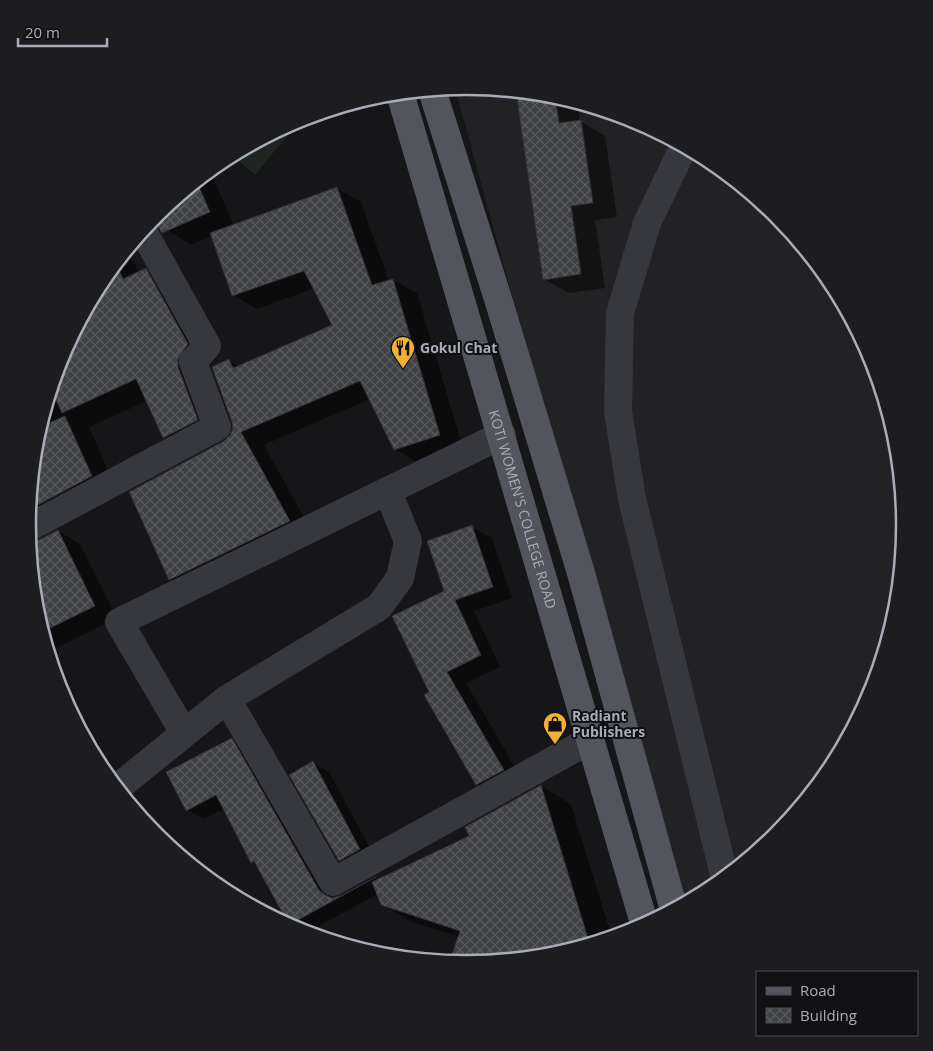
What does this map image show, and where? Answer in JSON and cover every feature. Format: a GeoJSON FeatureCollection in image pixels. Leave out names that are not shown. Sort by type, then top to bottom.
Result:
{"type":"FeatureCollection","features":[{"type":"Feature","properties":{"kind":"main road"},"geometry":{"type":"LineString","coordinates":[[434,96],[499,302],[578,564],[672,903]]}},
{"type":"Feature","properties":{"kind":"main road","name":"KOTI WOMEN'S COLLEGE ROAD"},"geometry":{"type":"LineString","coordinates":[[402,100],[643,918]]}},
{"type":"Feature","properties":{"kind":"street"},"geometry":{"type":"LineString","coordinates":[[681,152],[647,223],[620,313],[618,411],[632,499],[723,871]]}},
{"type":"Feature","properties":{"kind":"street"},"geometry":{"type":"LineString","coordinates":[[36,524],[217,427],[193,362],[207,346],[147,238]]}},
{"type":"Feature","properties":{"kind":"street"},"geometry":{"type":"LineString","coordinates":[[184,733],[119,622],[502,436]]}},
{"type":"Feature","properties":{"kind":"street"},"geometry":{"type":"LineString","coordinates":[[122,784],[227,699],[379,607],[400,578],[408,541],[388,492]]}},
{"type":"Feature","properties":{"kind":"street"},"geometry":{"type":"LineString","coordinates":[[227,699],[333,882],[590,740]]}},
{"type":"Feature","properties":{"kind":"shaded area"},"geometry":{"type":"Polygon","coordinates":[[[457,95],[523,99],[578,110],[605,118],[631,128],[682,153],[728,184],[771,221],[808,264],[824,286],[839,310],[864,361],[882,414],[893,469],[896,497],[896,554],[893,582],[882,637],[864,690],[839,741],[824,765],[790,809],[750,849],[706,883],[682,898],[571,497],[508,281],[457,95]]]}},
{"type":"Feature","properties":{"kind":"shaded area"},"geometry":{"type":"Polygon","coordinates":[[[288,134],[255,175],[239,161],[288,134]]]}},
{"type":"Feature","properties":{"kind":"building"},"geometry":{"type":"Polygon","coordinates":[[[517,98],[556,105],[559,123],[581,120],[593,203],[571,206],[581,274],[543,280],[517,98]]]}},
{"type":"Feature","properties":{"kind":"building"},"geometry":{"type":"Polygon","coordinates":[[[337,187],[372,285],[393,279],[440,435],[394,450],[360,381],[241,432],[290,521],[169,580],[129,492],[224,441],[230,435],[233,428],[232,422],[212,367],[229,359],[233,368],[332,325],[304,271],[232,296],[210,233],[337,187]]]}},
{"type":"Feature","properties":{"kind":"building"},"geometry":{"type":"Polygon","coordinates":[[[200,188],[210,212],[162,233],[157,226],[200,188]]]}},
{"type":"Feature","properties":{"kind":"building"},"geometry":{"type":"Polygon","coordinates":[[[146,268],[188,344],[178,359],[178,367],[198,420],[163,438],[136,379],[62,413],[55,399],[59,387],[69,361],[94,310],[120,272],[123,279],[146,268]]]}},
{"type":"Feature","properties":{"kind":"building"},"geometry":{"type":"Polygon","coordinates":[[[65,416],[92,476],[37,506],[40,469],[49,423],[65,416]]]}},
{"type":"Feature","properties":{"kind":"building"},"geometry":{"type":"Polygon","coordinates":[[[472,525],[493,587],[455,600],[481,655],[447,672],[504,770],[476,785],[424,695],[429,692],[392,616],[444,591],[427,541],[472,525]]]}},
{"type":"Feature","properties":{"kind":"building"},"geometry":{"type":"Polygon","coordinates":[[[58,530],[95,606],[49,628],[40,582],[37,541],[58,530]]]}},
{"type":"Feature","properties":{"kind":"building"},"geometry":{"type":"Polygon","coordinates":[[[232,738],[319,890],[332,898],[340,896],[376,877],[297,921],[283,914],[254,861],[251,863],[216,795],[186,811],[166,772],[232,738]]]}},
{"type":"Feature","properties":{"kind":"building"},"geometry":{"type":"Polygon","coordinates":[[[313,761],[360,849],[339,861],[289,775],[313,761]]]}},
{"type":"Feature","properties":{"kind":"building"},"geometry":{"type":"Polygon","coordinates":[[[541,785],[588,938],[523,952],[495,955],[452,955],[460,931],[381,905],[372,882],[469,836],[465,827],[541,785]]]}},
{"type":"Feature","properties":{"kind":"place","name":"Gokul Chat"},"geometry":{"type":"Point","coordinates":[403,369]}},
{"type":"Feature","properties":{"kind":"place","name":"Radiant Publishers"},"geometry":{"type":"Point","coordinates":[555,745]}}]}
